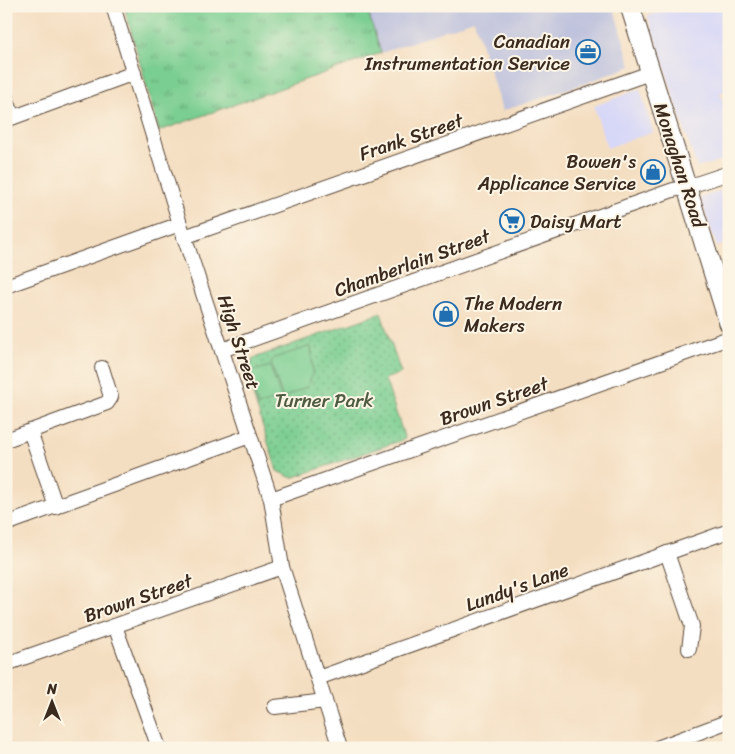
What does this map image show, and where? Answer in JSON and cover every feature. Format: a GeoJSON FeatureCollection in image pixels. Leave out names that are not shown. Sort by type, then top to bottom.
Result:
{"type":"FeatureCollection","features":[{"type":"Feature","properties":{"kind":"main road","name":"Monaghan Road"},"geometry":{"type":"LineString","coordinates":[[630,6],[729,323]]}},
{"type":"Feature","properties":{"kind":"street","name":"High Street"},"geometry":{"type":"LineString","coordinates":[[113,6],[182,231],[271,499],[282,567],[340,748]]}},
{"type":"Feature","properties":{"kind":"street"},"geometry":{"type":"LineString","coordinates":[[6,97],[10,118],[134,73]]}},
{"type":"Feature","properties":{"kind":"street","name":"Frank Street"},"geometry":{"type":"LineString","coordinates":[[6,286],[182,231],[650,73]]}},
{"type":"Feature","properties":{"kind":"street","name":"Chamberlain Street"},"geometry":{"type":"LineString","coordinates":[[222,350],[673,190],[729,173]]}},
{"type":"Feature","properties":{"kind":"street","name":"Brown Street"},"geometry":{"type":"LineString","coordinates":[[271,499],[729,338]]}},
{"type":"Feature","properties":{"kind":"street"},"geometry":{"type":"LineString","coordinates":[[6,440],[107,403],[111,397],[102,368]]}},
{"type":"Feature","properties":{"kind":"street"},"geometry":{"type":"LineString","coordinates":[[30,431],[56,507]]}},
{"type":"Feature","properties":{"kind":"street"},"geometry":{"type":"LineString","coordinates":[[6,524],[250,436]]}},
{"type":"Feature","properties":{"kind":"street","name":"Lundy's Lane"},"geometry":{"type":"LineString","coordinates":[[318,678],[729,532]]}},
{"type":"Feature","properties":{"kind":"street"},"geometry":{"type":"LineString","coordinates":[[667,553],[692,626],[689,649]]}},
{"type":"Feature","properties":{"kind":"street","name":"Brown Street"},"geometry":{"type":"LineString","coordinates":[[6,664],[282,567]]}},
{"type":"Feature","properties":{"kind":"street"},"geometry":{"type":"LineString","coordinates":[[115,626],[159,748]]}},
{"type":"Feature","properties":{"kind":"street"},"geometry":{"type":"LineString","coordinates":[[275,707],[325,701]]}},
{"type":"Feature","properties":{"kind":"street"},"geometry":{"type":"LineString","coordinates":[[657,748],[729,721]]}},
{"type":"Feature","properties":{"kind":"shaded area"},"geometry":{"type":"Polygon","coordinates":[[[366,6],[613,6],[631,66],[502,111],[474,20],[381,53],[366,6]]]}},
{"type":"Feature","properties":{"kind":"shaded area"},"geometry":{"type":"Polygon","coordinates":[[[675,6],[725,6],[729,16],[729,89],[720,93],[729,116],[729,158],[697,168],[648,16],[675,6]]]}},
{"type":"Feature","properties":{"kind":"shaded area"},"geometry":{"type":"Polygon","coordinates":[[[640,89],[653,132],[607,148],[594,106],[640,89]]]}},
{"type":"Feature","properties":{"kind":"shaded area"},"geometry":{"type":"Polygon","coordinates":[[[729,188],[729,242],[717,247],[700,198],[729,188]]]}},
{"type":"Feature","properties":{"kind":"green space"},"geometry":{"type":"Polygon","coordinates":[[[124,6],[366,6],[381,53],[159,131],[124,6]]]}},
{"type":"Feature","properties":{"kind":"green space","name":"Turner Park"},"geometry":{"type":"Polygon","coordinates":[[[381,313],[401,373],[385,379],[405,439],[292,478],[277,471],[246,373],[254,358],[381,313]]]}},
{"type":"Feature","properties":{"kind":"green space"},"geometry":{"type":"Polygon","coordinates":[[[311,346],[313,372],[308,386],[283,398],[271,363],[274,358],[311,346]]]}},
{"type":"Feature","properties":{"kind":"green space"},"geometry":{"type":"Polygon","coordinates":[[[270,366],[281,398],[258,406],[248,373],[270,366]]]}},
{"type":"Feature","properties":{"kind":"place","name":"Canadian Instrumentation Service"},"geometry":{"type":"Point","coordinates":[588,52]}},
{"type":"Feature","properties":{"kind":"place","name":"Bowen's Applicance Service"},"geometry":{"type":"Point","coordinates":[653,172]}},
{"type":"Feature","properties":{"kind":"place","name":"Daisy Mart"},"geometry":{"type":"Point","coordinates":[512,221]}},
{"type":"Feature","properties":{"kind":"place","name":"The Modern Makers"},"geometry":{"type":"Point","coordinates":[446,314]}}]}
